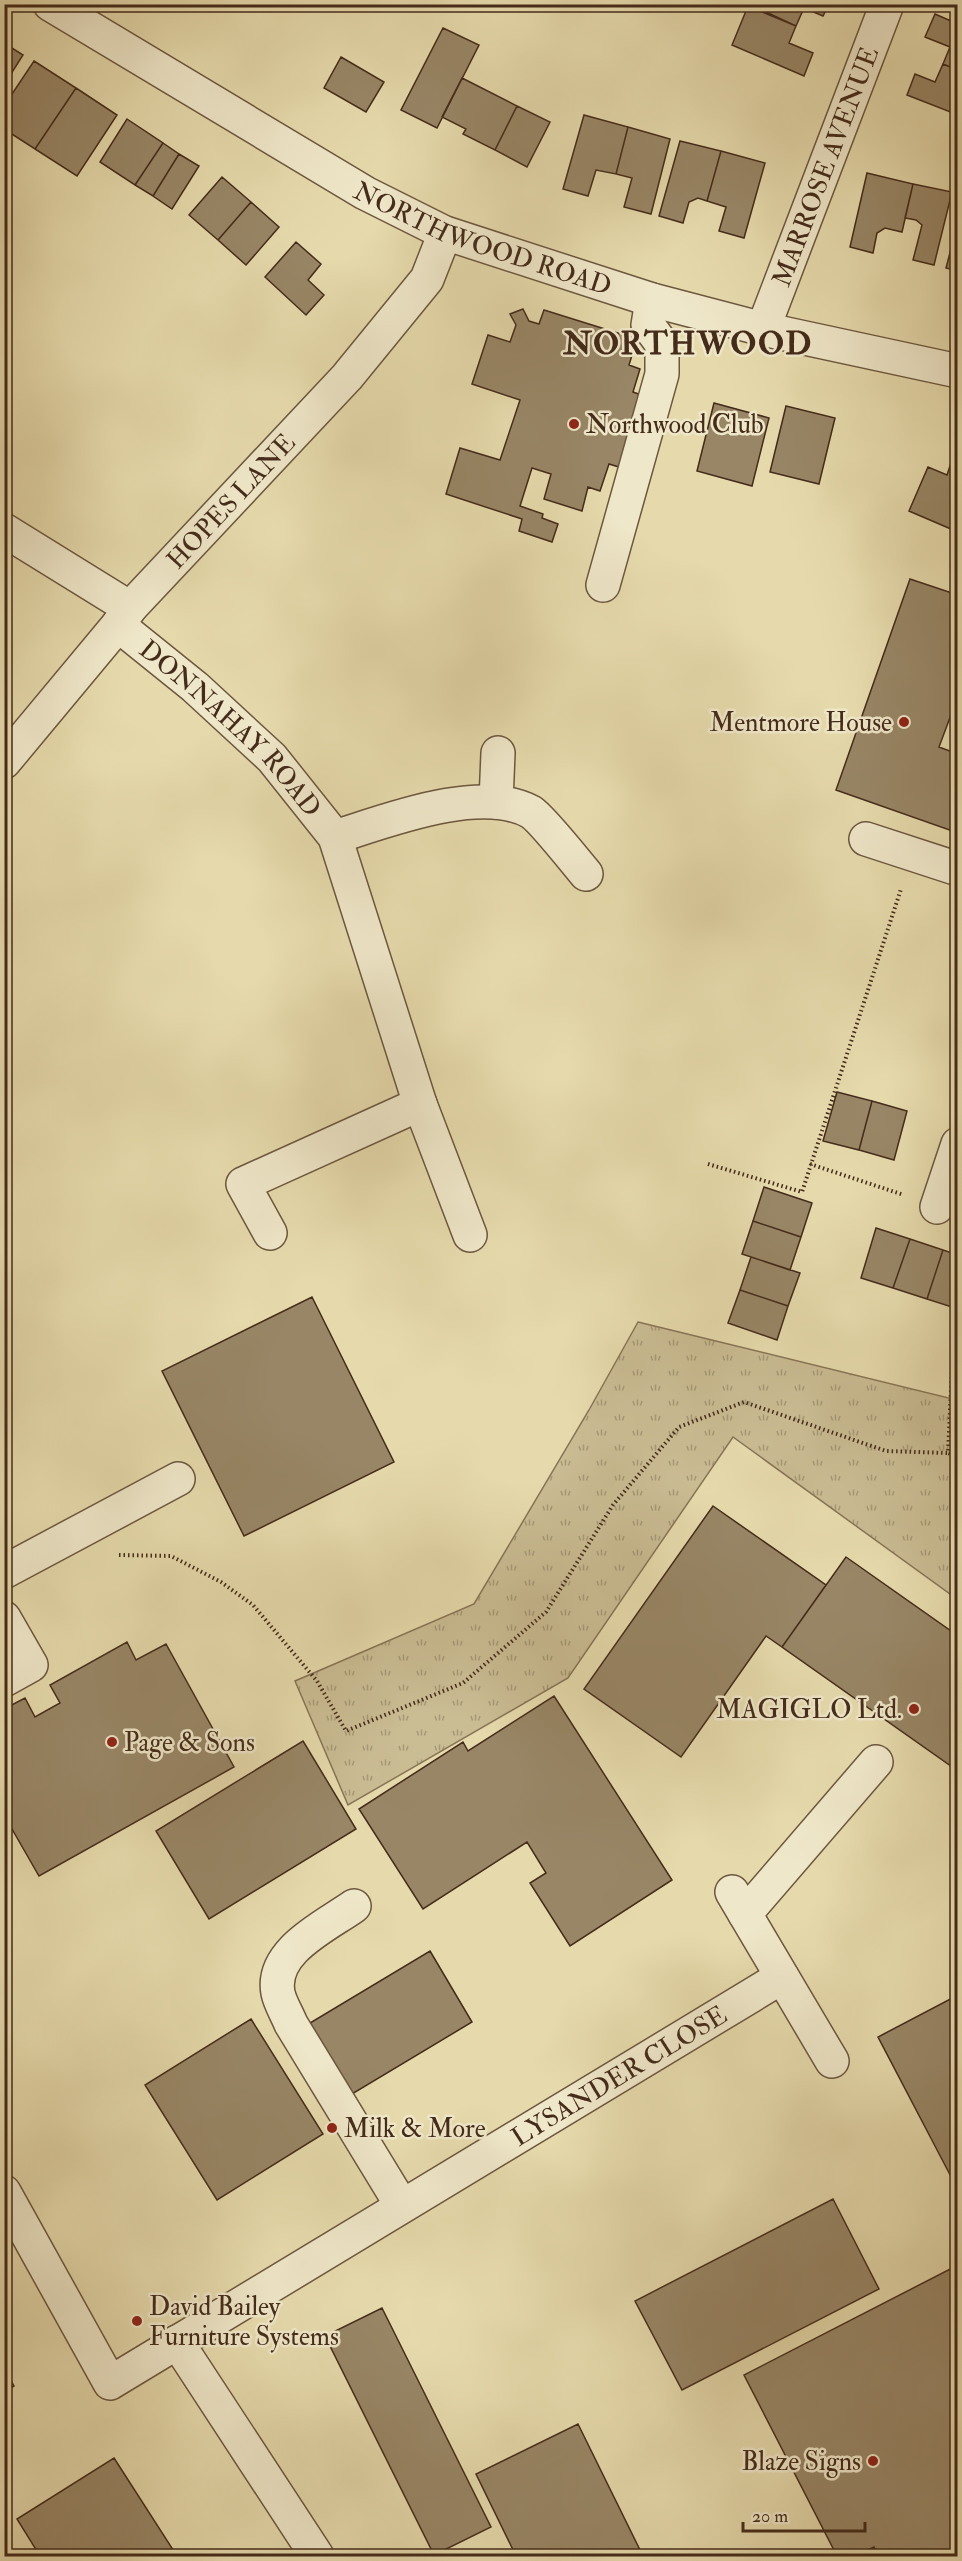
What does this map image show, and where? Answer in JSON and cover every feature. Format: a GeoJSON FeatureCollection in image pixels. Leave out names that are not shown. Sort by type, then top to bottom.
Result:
{"type":"FeatureCollection","features":[{"type":"Feature","properties":{"kind":"street","name":"NORTHWOOD ROAD"},"geometry":{"type":"LineString","coordinates":[[50,4],[365,193],[446,233],[652,300],[763,329],[957,371]]}},
{"type":"Feature","properties":{"kind":"street","name":"MARROSE AVENUE"},"geometry":{"type":"LineString","coordinates":[[763,329],[887,4]]}},
{"type":"Feature","properties":{"kind":"street","name":"HOPES LANE"},"geometry":{"type":"LineString","coordinates":[[4,762],[124,617],[346,377],[427,279],[446,233]]}},
{"type":"Feature","properties":{"kind":"street"},"geometry":{"type":"LineString","coordinates":[[603,585],[662,374],[662,344],[648,325],[652,300]]}},
{"type":"Feature","properties":{"kind":"street","name":"DONNAHAY ROAD"},"geometry":{"type":"LineString","coordinates":[[4,530],[124,617],[272,758],[335,837],[420,1104],[470,1235]]}},
{"type":"Feature","properties":{"kind":"street"},"geometry":{"type":"LineString","coordinates":[[495,802],[498,753]]}},
{"type":"Feature","properties":{"kind":"street","name":"DONNAHAY ROAD"},"geometry":{"type":"LineString","coordinates":[[335,837],[430,808],[495,802],[532,813],[586,874]]}},
{"type":"Feature","properties":{"kind":"street"},"geometry":{"type":"LineString","coordinates":[[866,839],[957,869]]}},
{"type":"Feature","properties":{"kind":"street"},"geometry":{"type":"LineString","coordinates":[[270,1233],[243,1184],[420,1104]]}},
{"type":"Feature","properties":{"kind":"street"},"geometry":{"type":"LineString","coordinates":[[937,1207],[957,1144]]}},
{"type":"Feature","properties":{"kind":"street"},"geometry":{"type":"LineString","coordinates":[[4,1572],[178,1479]]}},
{"type":"Feature","properties":{"kind":"street"},"geometry":{"type":"LineString","coordinates":[[4,1618],[32,1665],[4,1680]]}},
{"type":"Feature","properties":{"kind":"street"},"geometry":{"type":"LineString","coordinates":[[832,2061],[738,1903],[876,1762]]}},
{"type":"Feature","properties":{"kind":"street"},"geometry":{"type":"LineString","coordinates":[[354,1906],[290,1952],[278,1972],[278,1994],[291,2024],[402,2206]]}},
{"type":"Feature","properties":{"kind":"street","name":"LYSANDER CLOSE"},"geometry":{"type":"LineString","coordinates":[[4,2192],[110,2383],[782,1977]]}},
{"type":"Feature","properties":{"kind":"street"},"geometry":{"type":"LineString","coordinates":[[177,2342],[317,2556]]}},
{"type":"Feature","properties":{"kind":"path"},"geometry":{"type":"LineString","coordinates":[[708,1164],[802,1191],[913,854]]}},
{"type":"Feature","properties":{"kind":"path"},"geometry":{"type":"LineString","coordinates":[[810,1164],[937,1207]]}},
{"type":"Feature","properties":{"kind":"path"},"geometry":{"type":"LineString","coordinates":[[948,1453],[953,1347],[957,1333]]}},
{"type":"Feature","properties":{"kind":"path"},"geometry":{"type":"LineString","coordinates":[[116,1556],[171,1556],[221,1582],[253,1605],[317,1681],[346,1731],[463,1683],[546,1612],[613,1505],[679,1427],[744,1402],[886,1450],[948,1453],[957,1457]]}},
{"type":"Feature","properties":{"kind":"green space"},"geometry":{"type":"Polygon","coordinates":[[[638,1322],[957,1400],[957,1599],[733,1437],[568,1678],[348,1805],[295,1681],[474,1604],[589,1410],[638,1322]]]}},
{"type":"Feature","properties":{"kind":"building"},"geometry":{"type":"Polygon","coordinates":[[[749,4],[829,4],[823,16],[804,8],[796,26],[749,4]]]}},
{"type":"Feature","properties":{"kind":"building"},"geometry":{"type":"Polygon","coordinates":[[[748,6],[796,26],[789,43],[813,53],[804,76],[732,45],[748,6]]]}},
{"type":"Feature","properties":{"kind":"building"},"geometry":{"type":"Polygon","coordinates":[[[935,14],[958,24],[958,70],[943,64],[950,47],[925,37],[935,14]]]}},
{"type":"Feature","properties":{"kind":"building"},"geometry":{"type":"Polygon","coordinates":[[[443,28],[479,45],[437,128],[401,110],[443,28]]]}},
{"type":"Feature","properties":{"kind":"building"},"geometry":{"type":"Polygon","coordinates":[[[4,43],[23,55],[4,85],[4,43]]]}},
{"type":"Feature","properties":{"kind":"building"},"geometry":{"type":"Polygon","coordinates":[[[341,57],[384,82],[366,112],[324,88],[341,57]]]}},
{"type":"Feature","properties":{"kind":"building"},"geometry":{"type":"Polygon","coordinates":[[[34,61],[76,88],[35,149],[4,129],[4,106],[34,61]]]}},
{"type":"Feature","properties":{"kind":"building"},"geometry":{"type":"Polygon","coordinates":[[[943,64],[958,70],[958,115],[907,95],[915,74],[935,82],[943,64]]]}},
{"type":"Feature","properties":{"kind":"building"},"geometry":{"type":"Polygon","coordinates":[[[462,78],[517,106],[495,150],[463,134],[466,129],[442,117],[462,78]]]}},
{"type":"Feature","properties":{"kind":"building"},"geometry":{"type":"Polygon","coordinates":[[[76,88],[117,115],[77,176],[35,149],[76,88]]]}},
{"type":"Feature","properties":{"kind":"building"},"geometry":{"type":"Polygon","coordinates":[[[517,106],[550,122],[527,167],[495,150],[517,106]]]}},
{"type":"Feature","properties":{"kind":"building"},"geometry":{"type":"Polygon","coordinates":[[[584,115],[628,127],[616,174],[596,170],[588,196],[563,189],[584,115]]]}},
{"type":"Feature","properties":{"kind":"building"},"geometry":{"type":"Polygon","coordinates":[[[127,119],[163,143],[135,185],[100,162],[127,119]]]}},
{"type":"Feature","properties":{"kind":"building"},"geometry":{"type":"Polygon","coordinates":[[[628,127],[670,139],[651,214],[624,207],[632,178],[616,174],[628,127]]]}},
{"type":"Feature","properties":{"kind":"building"},"geometry":{"type":"Polygon","coordinates":[[[680,141],[721,151],[707,201],[698,198],[689,202],[683,223],[659,216],[680,141]]]}},
{"type":"Feature","properties":{"kind":"building"},"geometry":{"type":"Polygon","coordinates":[[[163,143],[179,154],[153,196],[135,185],[163,143]]]}},
{"type":"Feature","properties":{"kind":"building"},"geometry":{"type":"Polygon","coordinates":[[[721,151],[765,163],[744,238],[719,231],[726,207],[707,201],[721,151]]]}},
{"type":"Feature","properties":{"kind":"building"},"geometry":{"type":"Polygon","coordinates":[[[179,154],[199,166],[172,209],[153,196],[179,154]]]}},
{"type":"Feature","properties":{"kind":"building"},"geometry":{"type":"Polygon","coordinates":[[[867,173],[913,184],[902,232],[885,228],[877,233],[873,253],[850,247],[867,173]]]}},
{"type":"Feature","properties":{"kind":"building"},"geometry":{"type":"Polygon","coordinates":[[[222,177],[251,202],[218,240],[189,215],[222,177]]]}},
{"type":"Feature","properties":{"kind":"building"},"geometry":{"type":"Polygon","coordinates":[[[913,184],[952,192],[934,265],[913,260],[922,225],[916,220],[905,218],[913,184]]]}},
{"type":"Feature","properties":{"kind":"building"},"geometry":{"type":"Polygon","coordinates":[[[251,202],[279,227],[246,265],[218,240],[251,202]]]}},
{"type":"Feature","properties":{"kind":"building"},"geometry":{"type":"Polygon","coordinates":[[[958,222],[958,271],[946,268],[958,222]]]}},
{"type":"Feature","properties":{"kind":"building"},"geometry":{"type":"Polygon","coordinates":[[[296,242],[321,264],[308,280],[324,295],[306,315],[265,277],[296,242]]]}},
{"type":"Feature","properties":{"kind":"building","name":"Northwood Club"},"geometry":{"type":"Polygon","coordinates":[[[523,309],[529,321],[539,324],[544,310],[637,339],[629,365],[640,369],[633,392],[644,396],[622,468],[609,464],[600,491],[588,487],[582,511],[544,499],[551,474],[532,468],[520,506],[543,514],[542,518],[558,524],[552,542],[519,531],[522,519],[446,494],[460,448],[500,460],[520,400],[472,384],[488,335],[510,342],[516,325],[510,314],[523,309]]]}},
{"type":"Feature","properties":{"kind":"building"},"geometry":{"type":"Polygon","coordinates":[[[714,403],[769,418],[752,486],[697,471],[714,403]]]}},
{"type":"Feature","properties":{"kind":"building"},"geometry":{"type":"Polygon","coordinates":[[[786,406],[835,418],[819,484],[770,472],[786,406]]]}},
{"type":"Feature","properties":{"kind":"building"},"geometry":{"type":"Polygon","coordinates":[[[951,463],[958,465],[958,532],[909,511],[928,467],[947,475],[951,463]]]}},
{"type":"Feature","properties":{"kind":"building","name":"Mentmore House"},"geometry":{"type":"Polygon","coordinates":[[[910,579],[958,595],[958,696],[939,747],[958,754],[958,833],[836,790],[910,579]]]}},
{"type":"Feature","properties":{"kind":"building"},"geometry":{"type":"Polygon","coordinates":[[[837,1092],[872,1101],[859,1150],[823,1141],[837,1092]]]}},
{"type":"Feature","properties":{"kind":"building"},"geometry":{"type":"Polygon","coordinates":[[[872,1101],[907,1111],[894,1160],[859,1150],[872,1101]]]}},
{"type":"Feature","properties":{"kind":"building"},"geometry":{"type":"Polygon","coordinates":[[[764,1187],[812,1203],[801,1237],[753,1221],[764,1187]]]}},
{"type":"Feature","properties":{"kind":"building"},"geometry":{"type":"Polygon","coordinates":[[[753,1221],[801,1237],[790,1270],[742,1254],[753,1221]]]}},
{"type":"Feature","properties":{"kind":"building"},"geometry":{"type":"Polygon","coordinates":[[[876,1228],[910,1239],[893,1288],[861,1278],[876,1228]]]}},
{"type":"Feature","properties":{"kind":"building"},"geometry":{"type":"Polygon","coordinates":[[[910,1239],[943,1250],[927,1299],[893,1288],[910,1239]]]}},
{"type":"Feature","properties":{"kind":"building"},"geometry":{"type":"Polygon","coordinates":[[[943,1250],[958,1255],[958,1309],[927,1299],[943,1250]]]}},
{"type":"Feature","properties":{"kind":"building"},"geometry":{"type":"Polygon","coordinates":[[[751,1257],[800,1273],[788,1306],[740,1290],[751,1257]]]}},
{"type":"Feature","properties":{"kind":"building"},"geometry":{"type":"Polygon","coordinates":[[[740,1290],[788,1306],[777,1340],[728,1323],[740,1290]]]}},
{"type":"Feature","properties":{"kind":"building"},"geometry":{"type":"Polygon","coordinates":[[[312,1297],[394,1462],[244,1536],[162,1371],[312,1297]]]}},
{"type":"Feature","properties":{"kind":"building"},"geometry":{"type":"Polygon","coordinates":[[[713,1506],[826,1585],[782,1647],[766,1636],[681,1757],[584,1689],[713,1506]]]}},
{"type":"Feature","properties":{"kind":"building","name":"MAGIGLO Ltd."},"geometry":{"type":"Polygon","coordinates":[[[846,1557],[958,1636],[958,1771],[782,1647],[846,1557]]]}},
{"type":"Feature","properties":{"kind":"building","name":"Page & Sons"},"geometry":{"type":"Polygon","coordinates":[[[127,1642],[136,1660],[166,1644],[234,1767],[39,1876],[4,1815],[4,1709],[25,1698],[35,1717],[60,1703],[50,1685],[127,1642]]]}},
{"type":"Feature","properties":{"kind":"building"},"geometry":{"type":"Polygon","coordinates":[[[554,1696],[672,1880],[570,1946],[530,1883],[546,1873],[527,1842],[423,1909],[359,1809],[463,1742],[468,1751],[554,1696]]]}},
{"type":"Feature","properties":{"kind":"building"},"geometry":{"type":"Polygon","coordinates":[[[303,1741],[356,1829],[209,1919],[156,1831],[303,1741]]]}},
{"type":"Feature","properties":{"kind":"building"},"geometry":{"type":"Polygon","coordinates":[[[430,1951],[472,2022],[352,2094],[310,2023],[430,1951]]]}},
{"type":"Feature","properties":{"kind":"building"},"geometry":{"type":"Polygon","coordinates":[[[958,1995],[958,2190],[878,2037],[958,1995]]]}},
{"type":"Feature","properties":{"kind":"building"},"geometry":{"type":"Polygon","coordinates":[[[251,2019],[323,2134],[217,2200],[145,2085],[251,2019]]]}},
{"type":"Feature","properties":{"kind":"building"},"geometry":{"type":"Polygon","coordinates":[[[833,2199],[879,2289],[682,2390],[635,2301],[833,2199]]]}},
{"type":"Feature","properties":{"kind":"building","name":"Blaze Signs"},"geometry":{"type":"Polygon","coordinates":[[[958,2265],[958,2556],[879,2556],[874,2547],[855,2556],[837,2556],[744,2375],[958,2265]]]}},
{"type":"Feature","properties":{"kind":"building"},"geometry":{"type":"Polygon","coordinates":[[[382,2308],[491,2527],[434,2555],[325,2336],[382,2308]]]}},
{"type":"Feature","properties":{"kind":"building"},"geometry":{"type":"Polygon","coordinates":[[[4,2369],[14,2386],[4,2392],[4,2369]]]}},
{"type":"Feature","properties":{"kind":"building"},"geometry":{"type":"Polygon","coordinates":[[[578,2424],[643,2556],[516,2556],[476,2474],[578,2424]]]}},
{"type":"Feature","properties":{"kind":"building"},"geometry":{"type":"Polygon","coordinates":[[[114,2458],[177,2556],[40,2556],[17,2519],[114,2458]]]}},
{"type":"Feature","properties":{"kind":"place","name":"Northwood Club"},"geometry":{"type":"Point","coordinates":[574,424]}},
{"type":"Feature","properties":{"kind":"place","name":"Mentmore House"},"geometry":{"type":"Point","coordinates":[904,722]}},
{"type":"Feature","properties":{"kind":"place","name":"MAGIGLO Ltd."},"geometry":{"type":"Point","coordinates":[914,1709]}},
{"type":"Feature","properties":{"kind":"place","name":"Page & Sons"},"geometry":{"type":"Point","coordinates":[112,1742]}},
{"type":"Feature","properties":{"kind":"place","name":"Milk & More"},"geometry":{"type":"Point","coordinates":[332,2128]}},
{"type":"Feature","properties":{"kind":"place","name":"David Bailey Furniture Systems"},"geometry":{"type":"Point","coordinates":[137,2321]}},
{"type":"Feature","properties":{"kind":"place","name":"Blaze Signs"},"geometry":{"type":"Point","coordinates":[873,2461]}},
{"type":"Feature","properties":{"kind":"district","name":"NORTHWOOD"},"geometry":{"type":"Point","coordinates":[688,343]}}]}
